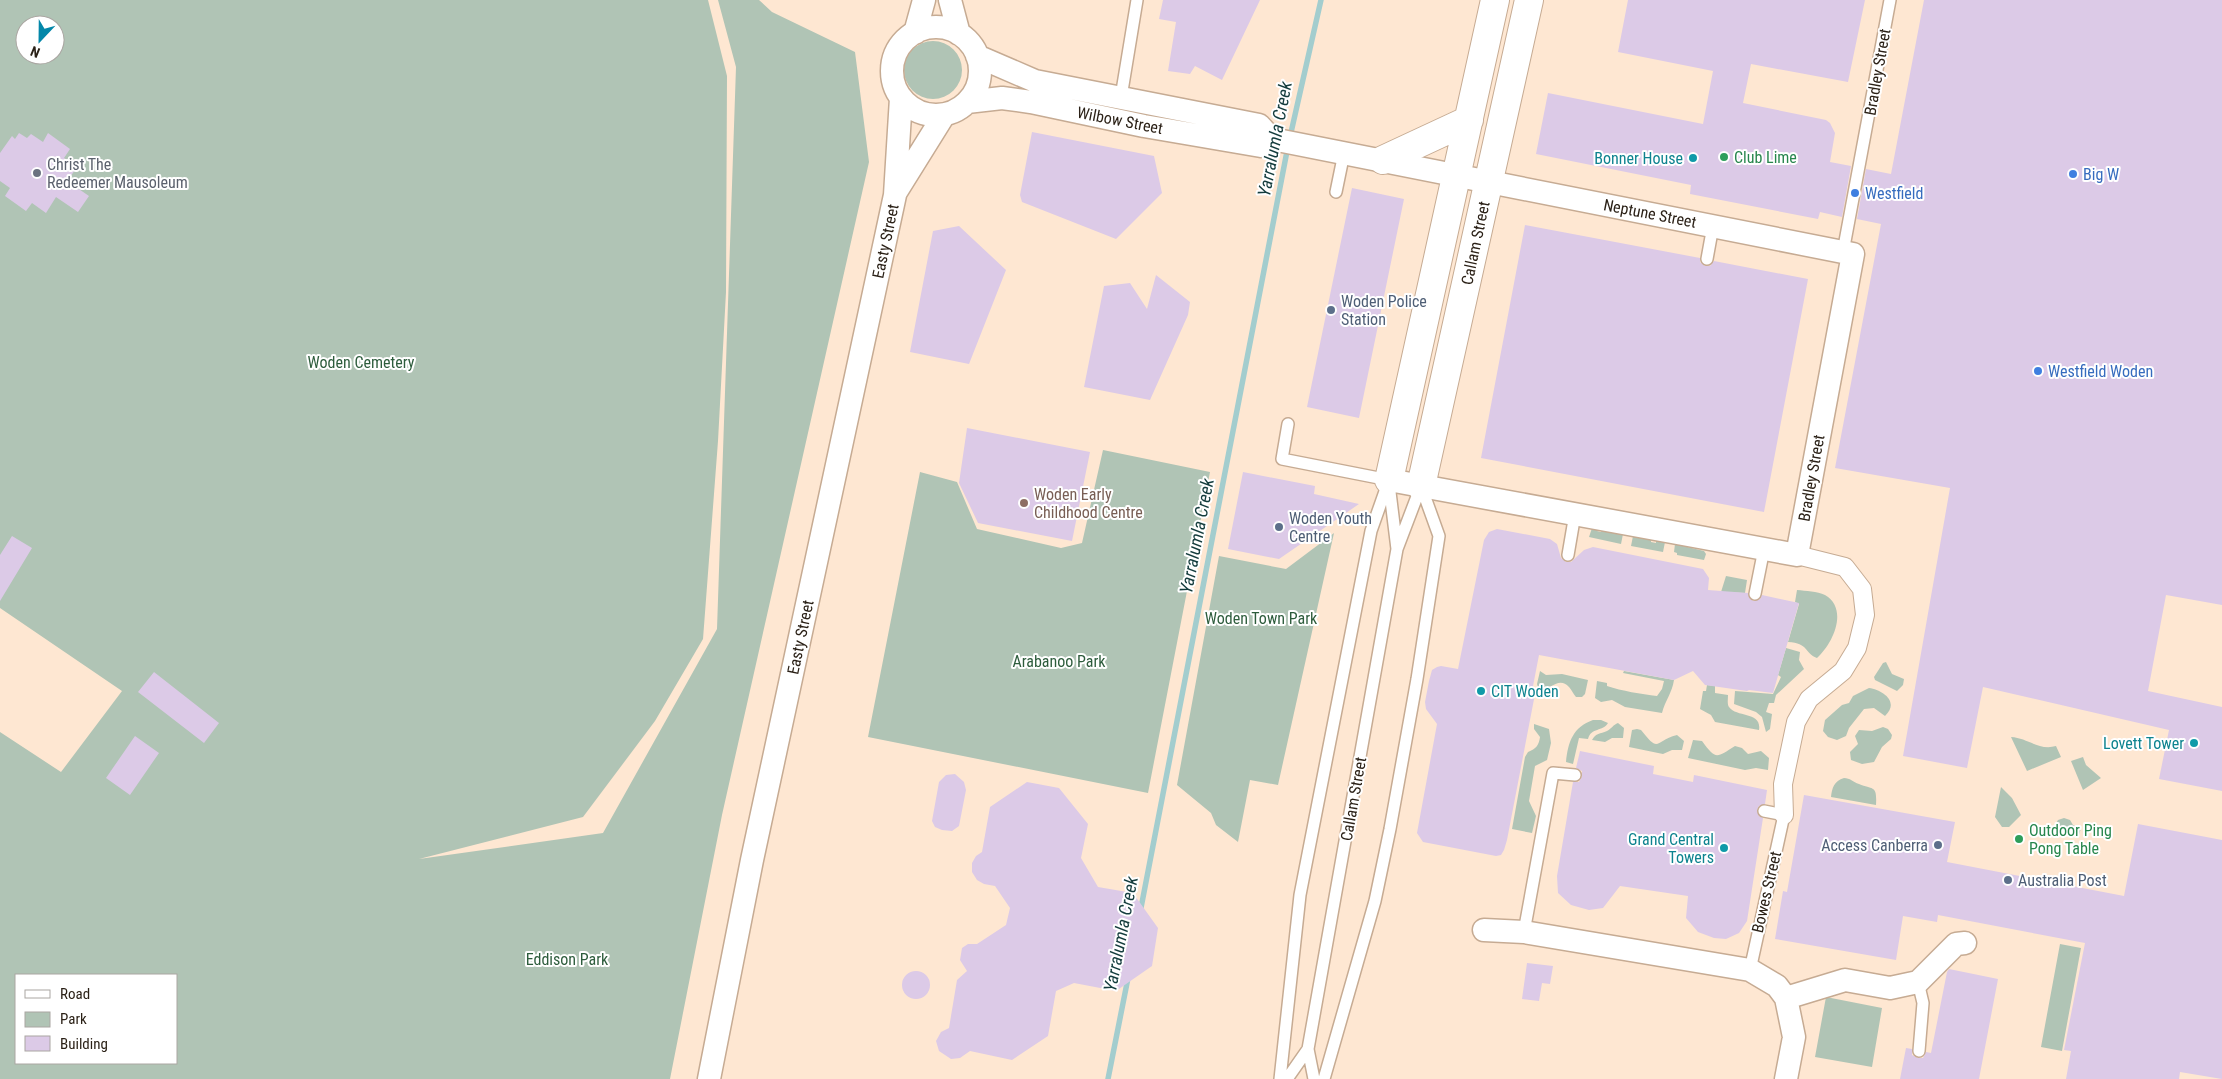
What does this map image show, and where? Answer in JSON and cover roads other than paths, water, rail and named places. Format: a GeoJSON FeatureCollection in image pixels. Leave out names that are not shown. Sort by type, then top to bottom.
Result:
{"type":"FeatureCollection","features":[{"type":"Feature","properties":{"kind":"street"},"geometry":{"type":"LineString","coordinates":[[915,33],[924,0]]}},
{"type":"Feature","properties":{"kind":"street"},"geometry":{"type":"LineString","coordinates":[[950,0],[959,34]]}},
{"type":"Feature","properties":{"kind":"street","name":"Callam Street"},"geometry":{"type":"LineString","coordinates":[[1389,480],[1495,0]]}},
{"type":"Feature","properties":{"kind":"street","name":"Callam Street"},"geometry":{"type":"LineString","coordinates":[[1422,486],[1529,0]]}},
{"type":"Feature","properties":{"kind":"street"},"geometry":{"type":"LineString","coordinates":[[937,27],[948,29],[959,34],[970,43],[977,56],[980,68],[979,80],[967,102],[956,110],[944,115],[920,112],[910,107],[901,98],[894,85],[892,70],[895,55],[902,42],[915,33],[937,27]]}},
{"type":"Feature","properties":{"kind":"street","name":"Wilbow Street"},"geometry":{"type":"LineString","coordinates":[[977,56],[1035,81],[1259,125],[1272,139],[1456,174]]}},
{"type":"Feature","properties":{"kind":"street","name":"Easty Street"},"geometry":{"type":"LineString","coordinates":[[709,1079],[752,860],[895,195],[901,98]]}},
{"type":"Feature","properties":{"kind":"street","name":"Wilbow Street"},"geometry":{"type":"LineString","coordinates":[[967,102],[1002,98],[1032,102],[1144,126],[1261,146],[1272,139]]}},
{"type":"Feature","properties":{"kind":"street","name":"Easty Street"},"geometry":{"type":"LineString","coordinates":[[895,195],[944,115]]}},
{"type":"Feature","properties":{"kind":"street"},"geometry":{"type":"LineString","coordinates":[[1383,160],[1469,120]]}},
{"type":"Feature","properties":{"kind":"street","name":"Neptune Street"},"geometry":{"type":"LineString","coordinates":[[1456,174],[1843,252]]}},
{"type":"Feature","properties":{"kind":"street","name":"Bradley Street"},"geometry":{"type":"LineString","coordinates":[[1797,555],[1853,254],[1843,252]]}},
{"type":"Feature","properties":{"kind":"street"},"geometry":{"type":"LineString","coordinates":[[1389,480],[1797,555]]}},
{"type":"Feature","properties":{"kind":"street","name":"Bowes Street"},"geometry":{"type":"LineString","coordinates":[[1784,815],[1783,784],[1796,722],[1809,699],[1843,671],[1857,648],[1865,615],[1862,589],[1845,567],[1797,555]]}},
{"type":"Feature","properties":{"kind":"street"},"geometry":{"type":"LineString","coordinates":[[1484,930],[1524,932],[1750,970],[1777,986],[1786,998],[1794,1037],[1786,1079]]}},
{"type":"Feature","properties":{"kind":"street"},"geometry":{"type":"LineString","coordinates":[[1786,998],[1845,980],[1890,988],[1918,982],[1956,944],[1965,943]]}},
{"type":"Feature","properties":{"kind":"lane"},"geometry":{"type":"LineString","coordinates":[[1121,97],[1137,0]]}},
{"type":"Feature","properties":{"kind":"lane","name":"Bradley Street"},"geometry":{"type":"LineString","coordinates":[[1843,252],[1890,0]]}},
{"type":"Feature","properties":{"kind":"lane"},"geometry":{"type":"LineString","coordinates":[[1336,192],[1344,153]]}},
{"type":"Feature","properties":{"kind":"lane"},"geometry":{"type":"LineString","coordinates":[[1707,259],[1713,226]]}},
{"type":"Feature","properties":{"kind":"lane"},"geometry":{"type":"LineString","coordinates":[[1288,424],[1282,459],[1389,480]]}},
{"type":"Feature","properties":{"kind":"lane"},"geometry":{"type":"LineString","coordinates":[[1280,1079],[1300,895],[1371,531],[1389,480]]}},
{"type":"Feature","properties":{"kind":"lane"},"geometry":{"type":"LineString","coordinates":[[1389,480],[1396,549]]}},
{"type":"Feature","properties":{"kind":"lane"},"geometry":{"type":"LineString","coordinates":[[1396,549],[1422,486]]}},
{"type":"Feature","properties":{"kind":"lane"},"geometry":{"type":"LineString","coordinates":[[1324,1079],[1375,901],[1417,679],[1439,536],[1422,486]]}},
{"type":"Feature","properties":{"kind":"lane"},"geometry":{"type":"LineString","coordinates":[[1568,555],[1576,514]]}},
{"type":"Feature","properties":{"kind":"lane","name":"Callam Street"},"geometry":{"type":"LineString","coordinates":[[1308,1049],[1396,549]]}},
{"type":"Feature","properties":{"kind":"lane"},"geometry":{"type":"LineString","coordinates":[[1755,594],[1764,549]]}},
{"type":"Feature","properties":{"kind":"lane"},"geometry":{"type":"LineString","coordinates":[[1524,932],[1553,773],[1575,775]]}},
{"type":"Feature","properties":{"kind":"lane"},"geometry":{"type":"LineString","coordinates":[[1764,811],[1784,815]]}},
{"type":"Feature","properties":{"kind":"lane","name":"Bowes Street"},"geometry":{"type":"LineString","coordinates":[[1750,970],[1784,815]]}},
{"type":"Feature","properties":{"kind":"lane"},"geometry":{"type":"LineString","coordinates":[[1918,982],[1923,1004],[1919,1051]]}},
{"type":"Feature","properties":{"kind":"lane"},"geometry":{"type":"LineString","coordinates":[[1287,1079],[1308,1049]]}},
{"type":"Feature","properties":{"kind":"lane"},"geometry":{"type":"LineString","coordinates":[[1308,1049],[1314,1079]]}},
{"type":"Feature","properties":{"kind":"waterway","name":"Yarralumla Creek"},"geometry":{"type":"LineString","coordinates":[[1290,137],[1321,0]]}},
{"type":"Feature","properties":{"kind":"waterway","name":"Yarralumla Creek"},"geometry":{"type":"LineString","coordinates":[[1140,913],[1288,146]]}},
{"type":"Feature","properties":{"kind":"waterway","name":"Yarralumla Creek"},"geometry":{"type":"LineString","coordinates":[[1108,1079],[1128,978]]}},
{"type":"Feature","properties":{"kind":"place","name":"Club Lime"},"geometry":{"type":"Point","coordinates":[1724,157]}},
{"type":"Feature","properties":{"kind":"place","name":"Bonner House"},"geometry":{"type":"Point","coordinates":[1693,158]}},
{"type":"Feature","properties":{"kind":"place","name":"Christ The Redeemer Mausoleum"},"geometry":{"type":"Point","coordinates":[37,173]}},
{"type":"Feature","properties":{"kind":"place","name":"Big W"},"geometry":{"type":"Point","coordinates":[2073,174]}},
{"type":"Feature","properties":{"kind":"place","name":"Westfield"},"geometry":{"type":"Point","coordinates":[1855,193]}},
{"type":"Feature","properties":{"kind":"place","name":"Woden Police Station"},"geometry":{"type":"Point","coordinates":[1331,310]}},
{"type":"Feature","properties":{"kind":"place","name":"Westfield Woden"},"geometry":{"type":"Point","coordinates":[2038,371]}},
{"type":"Feature","properties":{"kind":"place","name":"Woden Early Childhood Centre"},"geometry":{"type":"Point","coordinates":[1024,503]}},
{"type":"Feature","properties":{"kind":"place","name":"Woden Youth Centre"},"geometry":{"type":"Point","coordinates":[1279,527]}},
{"type":"Feature","properties":{"kind":"place","name":"CIT Woden"},"geometry":{"type":"Point","coordinates":[1481,691]}},
{"type":"Feature","properties":{"kind":"place","name":"Lovett Tower"},"geometry":{"type":"Point","coordinates":[2194,743]}},
{"type":"Feature","properties":{"kind":"place","name":"Outdoor Ping Pong Table"},"geometry":{"type":"Point","coordinates":[2019,839]}},
{"type":"Feature","properties":{"kind":"place","name":"Access Canberra"},"geometry":{"type":"Point","coordinates":[1938,845]}},
{"type":"Feature","properties":{"kind":"place","name":"Grand Central Towers"},"geometry":{"type":"Point","coordinates":[1724,848]}},
{"type":"Feature","properties":{"kind":"place","name":"Australia Post"},"geometry":{"type":"Point","coordinates":[2008,880]}},
{"type":"Feature","properties":{"kind":"park label","name":"Woden Cemetery"},"geometry":{"type":"Point","coordinates":[361,362]}},
{"type":"Feature","properties":{"kind":"park label","name":"Woden Town Park"},"geometry":{"type":"Point","coordinates":[1261,618]}},
{"type":"Feature","properties":{"kind":"park label","name":"Arabanoo Park"},"geometry":{"type":"Point","coordinates":[1059,661]}},
{"type":"Feature","properties":{"kind":"park label","name":"Eddison Park"},"geometry":{"type":"Point","coordinates":[567,959]}}]}
